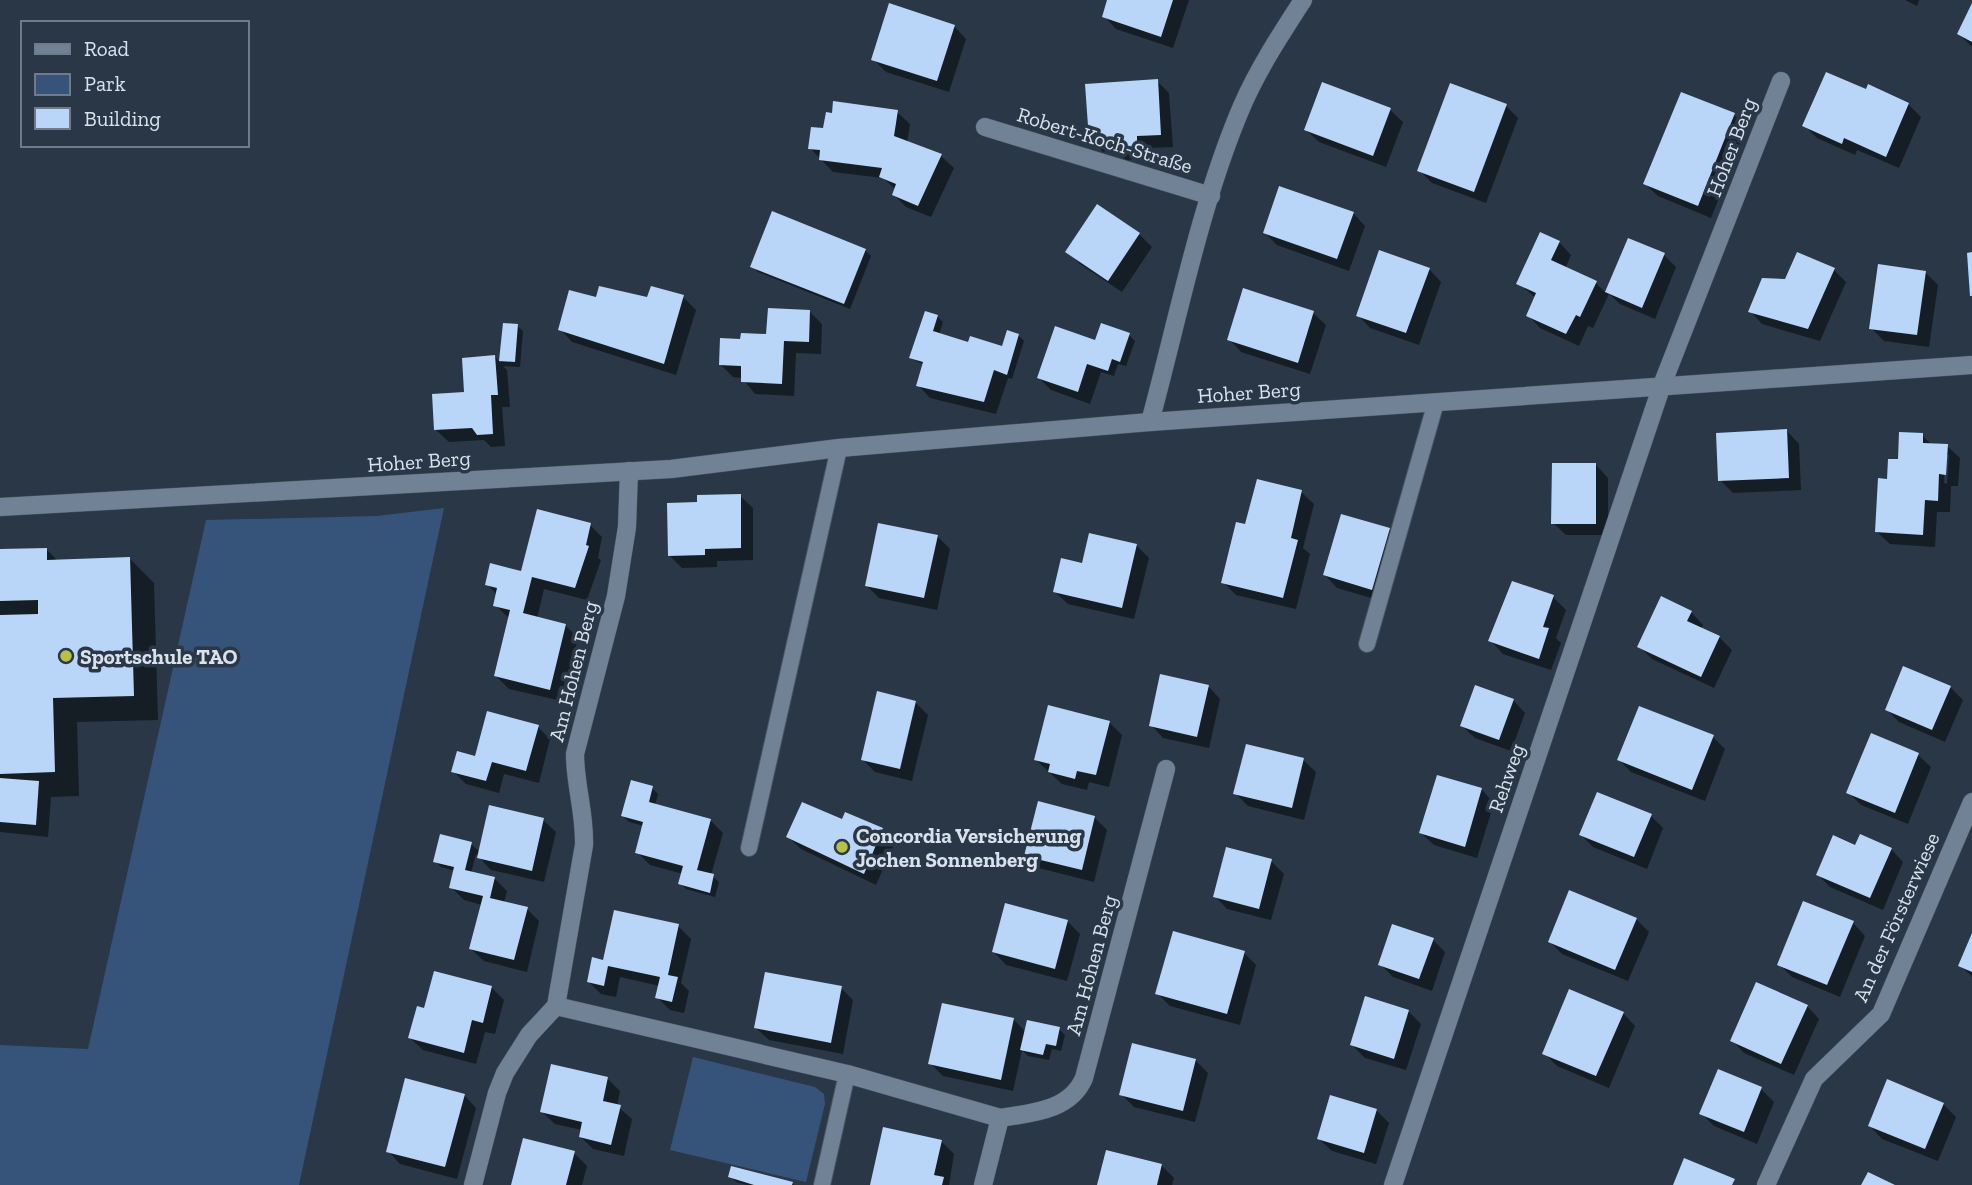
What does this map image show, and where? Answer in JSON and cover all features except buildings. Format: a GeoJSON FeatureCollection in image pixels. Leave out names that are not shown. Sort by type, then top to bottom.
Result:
{"type":"FeatureCollection","features":[{"type":"Feature","properties":{"kind":"street","name":"Robert-Koch-Straße"},"geometry":{"type":"LineString","coordinates":[[1150,422],[1211,197],[1242,106],[1277,40],[1303,0]]}},
{"type":"Feature","properties":{"kind":"street","name":"Hoher Berg"},"geometry":{"type":"LineString","coordinates":[[1662,385],[1781,81]]}},
{"type":"Feature","properties":{"kind":"street","name":"Robert-Koch-Straße"},"geometry":{"type":"LineString","coordinates":[[985,127],[1211,197]]}},
{"type":"Feature","properties":{"kind":"street","name":"Hoher Berg"},"geometry":{"type":"LineString","coordinates":[[0,507],[671,469],[839,448],[1150,422],[1972,365]]}},
{"type":"Feature","properties":{"kind":"street","name":"Rehweg"},"geometry":{"type":"LineString","coordinates":[[1393,1185],[1662,385]]}},
{"type":"Feature","properties":{"kind":"street","name":"Am Hohen Berg"},"geometry":{"type":"LineString","coordinates":[[629,471],[627,527],[616,596],[575,754],[575,778],[585,818],[584,845],[556,1006],[846,1074],[1000,1118],[1043,1110],[1078,1093],[1084,1078],[1166,769]]}},
{"type":"Feature","properties":{"kind":"street","name":"An der Försterwiese"},"geometry":{"type":"LineString","coordinates":[[1766,1185],[1814,1079],[1881,1014],[1972,802]]}},
{"type":"Feature","properties":{"kind":"street"},"geometry":{"type":"LineString","coordinates":[[473,1185],[497,1093],[505,1073],[529,1035],[556,1006]]}},
{"type":"Feature","properties":{"kind":"street"},"geometry":{"type":"LineString","coordinates":[[983,1185],[1000,1118]]}},
{"type":"Feature","properties":{"kind":"lane"},"geometry":{"type":"LineString","coordinates":[[1367,643],[1436,402]]}},
{"type":"Feature","properties":{"kind":"lane"},"geometry":{"type":"LineString","coordinates":[[749,848],[839,448]]}},
{"type":"Feature","properties":{"kind":"lane"},"geometry":{"type":"LineString","coordinates":[[822,1185],[846,1074]]}},
{"type":"Feature","properties":{"kind":"green space"},"geometry":{"type":"Polygon","coordinates":[[[444,508],[299,1185],[0,1185],[0,1045],[88,1049],[206,520],[377,516],[444,508]]]}},
{"type":"Feature","properties":{"kind":"green space"},"geometry":{"type":"Polygon","coordinates":[[[693,1057],[815,1087],[824,1094],[825,1104],[806,1182],[670,1150],[693,1057]]]}},
{"type":"Feature","properties":{"kind":"place","name":"Sportschule TAO"},"geometry":{"type":"Point","coordinates":[66,656]}},
{"type":"Feature","properties":{"kind":"place","name":"Concordia Versicherung Jochen Sonnenberg"},"geometry":{"type":"Point","coordinates":[842,847]}}]}
